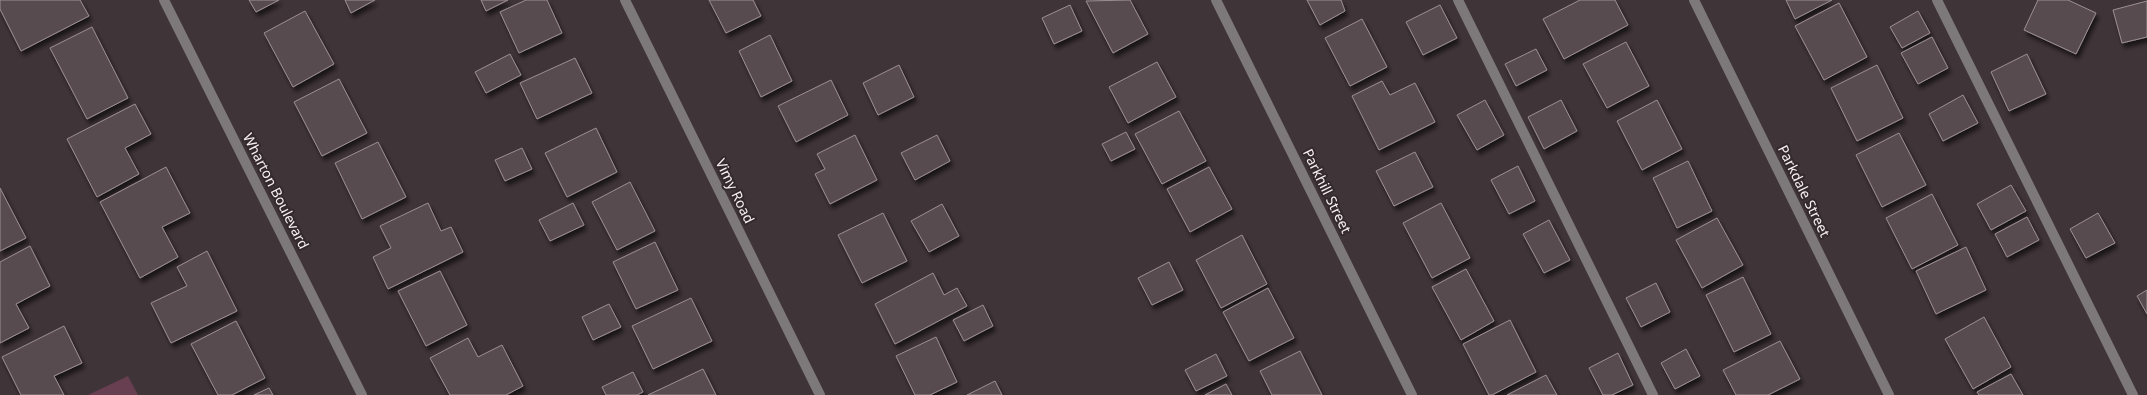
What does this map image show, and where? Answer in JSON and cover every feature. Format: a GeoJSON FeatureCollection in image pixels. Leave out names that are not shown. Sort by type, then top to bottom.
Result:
{"type":"FeatureCollection","features":[{"type":"Feature","properties":{"kind":"street","name":"Wharton Boulevard"},"geometry":{"type":"LineString","coordinates":[[164,0],[362,395]]}},
{"type":"Feature","properties":{"kind":"street","name":"Vimy Road"},"geometry":{"type":"LineString","coordinates":[[625,0],[820,395]]}},
{"type":"Feature","properties":{"kind":"street","name":"Parkhill Street"},"geometry":{"type":"LineString","coordinates":[[1216,0],[1412,395]]}},
{"type":"Feature","properties":{"kind":"street"},"geometry":{"type":"LineString","coordinates":[[1458,0],[1653,395]]}},
{"type":"Feature","properties":{"kind":"street","name":"Parkdale Street"},"geometry":{"type":"LineString","coordinates":[[1694,0],[1889,395]]}},
{"type":"Feature","properties":{"kind":"street"},"geometry":{"type":"LineString","coordinates":[[1937,0],[2133,395]]}},
{"type":"Feature","properties":{"kind":"shaded area"},"geometry":{"type":"Polygon","coordinates":[[[128,376],[138,395],[88,395],[128,376]]]}},
{"type":"Feature","properties":{"kind":"building"},"geometry":{"type":"Polygon","coordinates":[[[0,0],[80,0],[89,16],[21,51],[0,9],[0,0]]]}},
{"type":"Feature","properties":{"kind":"building"},"geometry":{"type":"Polygon","coordinates":[[[249,0],[279,0],[256,12],[249,0]]]}},
{"type":"Feature","properties":{"kind":"building"},"geometry":{"type":"Polygon","coordinates":[[[345,0],[375,0],[351,13],[345,0]]]}},
{"type":"Feature","properties":{"kind":"building"},"geometry":{"type":"Polygon","coordinates":[[[481,0],[508,0],[486,11],[481,0]]]}},
{"type":"Feature","properties":{"kind":"building"},"geometry":{"type":"Polygon","coordinates":[[[526,0],[547,0],[562,33],[519,53],[500,12],[526,0]]]}},
{"type":"Feature","properties":{"kind":"building"},"geometry":{"type":"Polygon","coordinates":[[[709,0],[753,0],[761,16],[726,33],[709,0]]]}},
{"type":"Feature","properties":{"kind":"building"},"geometry":{"type":"Polygon","coordinates":[[[1130,0],[1148,34],[1113,53],[1086,1],[1130,0]]]}},
{"type":"Feature","properties":{"kind":"building"},"geometry":{"type":"Polygon","coordinates":[[[1307,0],[1341,0],[1345,11],[1320,25],[1307,0]]]}},
{"type":"Feature","properties":{"kind":"building"},"geometry":{"type":"Polygon","coordinates":[[[1580,0],[1615,0],[1628,25],[1564,59],[1543,19],[1580,0]]]}},
{"type":"Feature","properties":{"kind":"building"},"geometry":{"type":"Polygon","coordinates":[[[1786,0],[1832,0],[1795,19],[1786,0]]]}},
{"type":"Feature","properties":{"kind":"building"},"geometry":{"type":"Polygon","coordinates":[[[2038,0],[2068,0],[2096,13],[2076,54],[2024,30],[2038,0]]]}},
{"type":"Feature","properties":{"kind":"building"},"geometry":{"type":"Polygon","coordinates":[[[2147,1],[2147,37],[2122,43],[2113,10],[2147,1]]]}},
{"type":"Feature","properties":{"kind":"building"},"geometry":{"type":"Polygon","coordinates":[[[1839,3],[1867,57],[1824,80],[1795,26],[1839,3]]]}},
{"type":"Feature","properties":{"kind":"building"},"geometry":{"type":"Polygon","coordinates":[[[1070,5],[1082,31],[1054,44],[1042,18],[1070,5]]]}},
{"type":"Feature","properties":{"kind":"building"},"geometry":{"type":"Polygon","coordinates":[[[1440,5],[1457,38],[1423,55],[1406,22],[1440,5]]]}},
{"type":"Feature","properties":{"kind":"building"},"geometry":{"type":"Polygon","coordinates":[[[305,11],[334,64],[293,87],[264,33],[305,11]]]}},
{"type":"Feature","properties":{"kind":"building"},"geometry":{"type":"Polygon","coordinates":[[[1918,11],[1930,33],[1902,48],[1890,27],[1918,11]]]}},
{"type":"Feature","properties":{"kind":"building"},"geometry":{"type":"Polygon","coordinates":[[[1362,19],[1387,67],[1350,86],[1325,38],[1362,19]]]}},
{"type":"Feature","properties":{"kind":"building"},"geometry":{"type":"Polygon","coordinates":[[[92,27],[128,98],[87,119],[50,48],[92,27]]]}},
{"type":"Feature","properties":{"kind":"building"},"geometry":{"type":"Polygon","coordinates":[[[770,35],[792,81],[761,97],[739,51],[770,35]]]}},
{"type":"Feature","properties":{"kind":"building"},"geometry":{"type":"Polygon","coordinates":[[[1932,37],[1948,68],[1918,84],[1901,53],[1932,37]]]}},
{"type":"Feature","properties":{"kind":"building"},"geometry":{"type":"Polygon","coordinates":[[[1626,42],[1649,86],[1607,108],[1583,64],[1626,42]]]}},
{"type":"Feature","properties":{"kind":"building"},"geometry":{"type":"Polygon","coordinates":[[[1536,49],[1547,70],[1516,86],[1505,64],[1536,49]]]}},
{"type":"Feature","properties":{"kind":"building"},"geometry":{"type":"Polygon","coordinates":[[[510,54],[521,75],[486,93],[475,72],[510,54]]]}},
{"type":"Feature","properties":{"kind":"building"},"geometry":{"type":"Polygon","coordinates":[[[2027,54],[2046,94],[2009,111],[1991,72],[2027,54]]]}},
{"type":"Feature","properties":{"kind":"building"},"geometry":{"type":"Polygon","coordinates":[[[575,58],[592,93],[537,119],[520,83],[575,58]]]}},
{"type":"Feature","properties":{"kind":"building"},"geometry":{"type":"Polygon","coordinates":[[[1157,62],[1176,97],[1128,123],[1109,87],[1157,62]]]}},
{"type":"Feature","properties":{"kind":"building"},"geometry":{"type":"Polygon","coordinates":[[[899,65],[914,97],[878,115],[863,83],[899,65]]]}},
{"type":"Feature","properties":{"kind":"building"},"geometry":{"type":"Polygon","coordinates":[[[1877,65],[1903,118],[1857,141],[1831,88],[1877,65]]]}},
{"type":"Feature","properties":{"kind":"building"},"geometry":{"type":"Polygon","coordinates":[[[339,79],[367,133],[322,156],[294,102],[339,79]]]}},
{"type":"Feature","properties":{"kind":"building"},"geometry":{"type":"Polygon","coordinates":[[[831,80],[848,115],[796,142],[778,106],[831,80]]]}},
{"type":"Feature","properties":{"kind":"building"},"geometry":{"type":"Polygon","coordinates":[[[1382,81],[1390,95],[1415,83],[1435,122],[1379,150],[1352,96],[1382,81]]]}},
{"type":"Feature","properties":{"kind":"building"},"geometry":{"type":"Polygon","coordinates":[[[1963,95],[1978,123],[1943,141],[1929,114],[1963,95]]]}},
{"type":"Feature","properties":{"kind":"building"},"geometry":{"type":"Polygon","coordinates":[[[1485,100],[1504,135],[1477,150],[1457,115],[1485,100]]]}},
{"type":"Feature","properties":{"kind":"building"},"geometry":{"type":"Polygon","coordinates":[[[1561,100],[1577,131],[1544,149],[1528,117],[1561,100]]]}},
{"type":"Feature","properties":{"kind":"building"},"geometry":{"type":"Polygon","coordinates":[[[1657,100],[1682,149],[1642,170],[1617,121],[1657,100]]]}},
{"type":"Feature","properties":{"kind":"building"},"geometry":{"type":"Polygon","coordinates":[[[135,104],[151,134],[125,148],[139,174],[97,197],[67,139],[135,104]]]}},
{"type":"Feature","properties":{"kind":"building"},"geometry":{"type":"Polygon","coordinates":[[[1179,111],[1206,161],[1162,184],[1135,134],[1179,111]]]}},
{"type":"Feature","properties":{"kind":"building"},"geometry":{"type":"Polygon","coordinates":[[[596,128],[617,172],[567,197],[545,153],[596,128]]]}},
{"type":"Feature","properties":{"kind":"building"},"geometry":{"type":"Polygon","coordinates":[[[1126,132],[1135,149],[1111,161],[1102,144],[1126,132]]]}},
{"type":"Feature","properties":{"kind":"building"},"geometry":{"type":"Polygon","coordinates":[[[1899,133],[1926,185],[1882,207],[1856,155],[1899,133]]]}},
{"type":"Feature","properties":{"kind":"building"},"geometry":{"type":"Polygon","coordinates":[[[855,135],[877,180],[830,204],[815,174],[825,169],[817,154],[855,135]]]}},
{"type":"Feature","properties":{"kind":"building"},"geometry":{"type":"Polygon","coordinates":[[[937,135],[950,161],[915,180],[901,153],[937,135]]]}},
{"type":"Feature","properties":{"kind":"building"},"geometry":{"type":"Polygon","coordinates":[[[378,142],[406,197],[362,219],[335,163],[378,142]]]}},
{"type":"Feature","properties":{"kind":"building"},"geometry":{"type":"Polygon","coordinates":[[[522,148],[532,169],[505,181],[495,160],[522,148]]]}},
{"type":"Feature","properties":{"kind":"building"},"geometry":{"type":"Polygon","coordinates":[[[1415,152],[1433,187],[1394,206],[1376,171],[1415,152]]]}},
{"type":"Feature","properties":{"kind":"building"},"geometry":{"type":"Polygon","coordinates":[[[1688,161],[1712,211],[1677,228],[1653,178],[1688,161]]]}},
{"type":"Feature","properties":{"kind":"building"},"geometry":{"type":"Polygon","coordinates":[[[1518,166],[1535,201],[1509,214],[1491,180],[1518,166]]]}},
{"type":"Feature","properties":{"kind":"building"},"geometry":{"type":"Polygon","coordinates":[[[166,167],[190,213],[162,227],[178,257],[140,278],[100,202],[166,167]]]}},
{"type":"Feature","properties":{"kind":"building"},"geometry":{"type":"Polygon","coordinates":[[[1209,167],[1232,209],[1190,232],[1167,189],[1209,167]]]}},
{"type":"Feature","properties":{"kind":"building"},"geometry":{"type":"Polygon","coordinates":[[[630,182],[655,231],[617,250],[592,202],[630,182]]]}},
{"type":"Feature","properties":{"kind":"building"},"geometry":{"type":"Polygon","coordinates":[[[2011,185],[2026,211],[1991,230],[1977,204],[2011,185]]]}},
{"type":"Feature","properties":{"kind":"building"},"geometry":{"type":"Polygon","coordinates":[[[0,188],[26,238],[0,251],[0,188]]]}},
{"type":"Feature","properties":{"kind":"building"},"geometry":{"type":"Polygon","coordinates":[[[1932,194],[1958,245],[1912,269],[1886,218],[1932,194]]]}},
{"type":"Feature","properties":{"kind":"building"},"geometry":{"type":"Polygon","coordinates":[[[428,203],[441,231],[451,227],[463,252],[388,289],[373,257],[391,248],[380,226],[428,203]]]}},
{"type":"Feature","properties":{"kind":"building"},"geometry":{"type":"Polygon","coordinates":[[[573,203],[584,225],[550,241],[539,220],[573,203]]]}},
{"type":"Feature","properties":{"kind":"building"},"geometry":{"type":"Polygon","coordinates":[[[1441,203],[1470,258],[1432,278],[1403,223],[1441,203]]]}},
{"type":"Feature","properties":{"kind":"building"},"geometry":{"type":"Polygon","coordinates":[[[942,204],[959,236],[929,252],[911,221],[942,204]]]}},
{"type":"Feature","properties":{"kind":"building"},"geometry":{"type":"Polygon","coordinates":[[[883,213],[907,261],[862,283],[838,235],[883,213]]]}},
{"type":"Feature","properties":{"kind":"building"},"geometry":{"type":"Polygon","coordinates":[[[2098,213],[2115,243],[2086,258],[2070,229],[2098,213]]]}},
{"type":"Feature","properties":{"kind":"building"},"geometry":{"type":"Polygon","coordinates":[[[2027,217],[2039,240],[2007,257],[1995,234],[2027,217]]]}},
{"type":"Feature","properties":{"kind":"building"},"geometry":{"type":"Polygon","coordinates":[[[1717,218],[1743,265],[1702,288],[1676,240],[1717,218]]]}},
{"type":"Feature","properties":{"kind":"building"},"geometry":{"type":"Polygon","coordinates":[[[1549,220],[1570,260],[1544,273],[1523,234],[1549,220]]]}},
{"type":"Feature","properties":{"kind":"building"},"geometry":{"type":"Polygon","coordinates":[[[1242,235],[1267,284],[1221,308],[1196,260],[1242,235]]]}},
{"type":"Feature","properties":{"kind":"building"},"geometry":{"type":"Polygon","coordinates":[[[655,242],[678,290],[636,309],[613,262],[655,242]]]}},
{"type":"Feature","properties":{"kind":"building"},"geometry":{"type":"Polygon","coordinates":[[[30,246],[50,286],[16,304],[29,328],[0,343],[0,262],[30,246]]]}},
{"type":"Feature","properties":{"kind":"building"},"geometry":{"type":"Polygon","coordinates":[[[1966,247],[1986,290],[1936,314],[1916,271],[1966,247]]]}},
{"type":"Feature","properties":{"kind":"building"},"geometry":{"type":"Polygon","coordinates":[[[207,251],[237,311],[171,343],[151,303],[187,286],[177,267],[207,251]]]}},
{"type":"Feature","properties":{"kind":"building"},"geometry":{"type":"Polygon","coordinates":[[[1169,262],[1183,290],[1152,305],[1138,278],[1169,262]]]}},
{"type":"Feature","properties":{"kind":"building"},"geometry":{"type":"Polygon","coordinates":[[[1466,269],[1494,321],[1461,340],[1432,287],[1466,269]]]}},
{"type":"Feature","properties":{"kind":"building"},"geometry":{"type":"Polygon","coordinates":[[[440,271],[467,325],[426,346],[398,291],[440,271]]]}},
{"type":"Feature","properties":{"kind":"building"},"geometry":{"type":"Polygon","coordinates":[[[933,273],[944,295],[957,288],[967,306],[895,344],[875,304],[933,273]]]}},
{"type":"Feature","properties":{"kind":"building"},"geometry":{"type":"Polygon","coordinates":[[[1743,277],[1771,334],[1734,352],[1706,295],[1743,277]]]}},
{"type":"Feature","properties":{"kind":"building"},"geometry":{"type":"Polygon","coordinates":[[[1656,283],[1670,312],[1641,327],[1626,298],[1656,283]]]}},
{"type":"Feature","properties":{"kind":"building"},"geometry":{"type":"Polygon","coordinates":[[[1268,288],[1294,338],[1249,361],[1223,312],[1268,288]]]}},
{"type":"Feature","properties":{"kind":"building"},"geometry":{"type":"Polygon","coordinates":[[[2147,290],[2147,314],[2137,296],[2147,290]]]}},
{"type":"Feature","properties":{"kind":"building"},"geometry":{"type":"Polygon","coordinates":[[[691,298],[712,341],[653,369],[632,326],[691,298]]]}},
{"type":"Feature","properties":{"kind":"building"},"geometry":{"type":"Polygon","coordinates":[[[609,304],[621,327],[593,340],[582,317],[609,304]]]}},
{"type":"Feature","properties":{"kind":"building"},"geometry":{"type":"Polygon","coordinates":[[[983,305],[993,326],[964,341],[953,320],[983,305]]]}},
{"type":"Feature","properties":{"kind":"building"},"geometry":{"type":"Polygon","coordinates":[[[1984,317],[2011,367],[1973,389],[1945,339],[1984,317]]]}},
{"type":"Feature","properties":{"kind":"building"},"geometry":{"type":"Polygon","coordinates":[[[1510,320],[1536,372],[1492,395],[1489,395],[1463,344],[1510,320]]]}},
{"type":"Feature","properties":{"kind":"building"},"geometry":{"type":"Polygon","coordinates":[[[236,321],[265,378],[232,395],[218,395],[191,344],[236,321]]]}},
{"type":"Feature","properties":{"kind":"building"},"geometry":{"type":"Polygon","coordinates":[[[64,326],[82,363],[54,376],[64,395],[21,395],[2,357],[64,326]]]}},
{"type":"Feature","properties":{"kind":"building"},"geometry":{"type":"Polygon","coordinates":[[[936,337],[957,382],[930,395],[915,395],[896,356],[936,337]]]}},
{"type":"Feature","properties":{"kind":"building"},"geometry":{"type":"Polygon","coordinates":[[[468,338],[478,357],[502,345],[523,386],[506,395],[450,395],[430,358],[468,338]]]}},
{"type":"Feature","properties":{"kind":"building"},"geometry":{"type":"Polygon","coordinates":[[[1780,341],[1800,379],[1768,395],[1736,395],[1723,370],[1780,341]]]}},
{"type":"Feature","properties":{"kind":"building"},"geometry":{"type":"Polygon","coordinates":[[[1686,349],[1700,376],[1675,389],[1661,363],[1686,349]]]}},
{"type":"Feature","properties":{"kind":"building"},"geometry":{"type":"Polygon","coordinates":[[[1300,351],[1322,395],[1272,395],[1260,371],[1300,351]]]}},
{"type":"Feature","properties":{"kind":"building"},"geometry":{"type":"Polygon","coordinates":[[[1618,353],[1633,385],[1612,395],[1603,395],[1589,368],[1618,353]]]}},
{"type":"Feature","properties":{"kind":"building"},"geometry":{"type":"Polygon","coordinates":[[[1216,354],[1227,376],[1196,391],[1185,370],[1216,354]]]}},
{"type":"Feature","properties":{"kind":"building"},"geometry":{"type":"Polygon","coordinates":[[[703,369],[716,395],[648,395],[703,369]]]}},
{"type":"Feature","properties":{"kind":"building"},"geometry":{"type":"Polygon","coordinates":[[[633,372],[643,392],[637,395],[606,395],[602,387],[633,372]]]}},
{"type":"Feature","properties":{"kind":"building"},"geometry":{"type":"Polygon","coordinates":[[[2011,374],[2023,395],[1979,395],[1977,392],[2011,374]]]}},
{"type":"Feature","properties":{"kind":"building"},"geometry":{"type":"Polygon","coordinates":[[[1546,375],[1557,395],[1507,395],[1546,375]]]}},
{"type":"Feature","properties":{"kind":"building"},"geometry":{"type":"Polygon","coordinates":[[[995,381],[1002,395],[967,395],[995,381]]]}},
{"type":"Feature","properties":{"kind":"building"},"geometry":{"type":"Polygon","coordinates":[[[1226,384],[1232,395],[1205,395],[1226,384]]]}},
{"type":"Feature","properties":{"kind":"building"},"geometry":{"type":"Polygon","coordinates":[[[269,388],[273,395],[254,395],[269,388]]]}}]}
